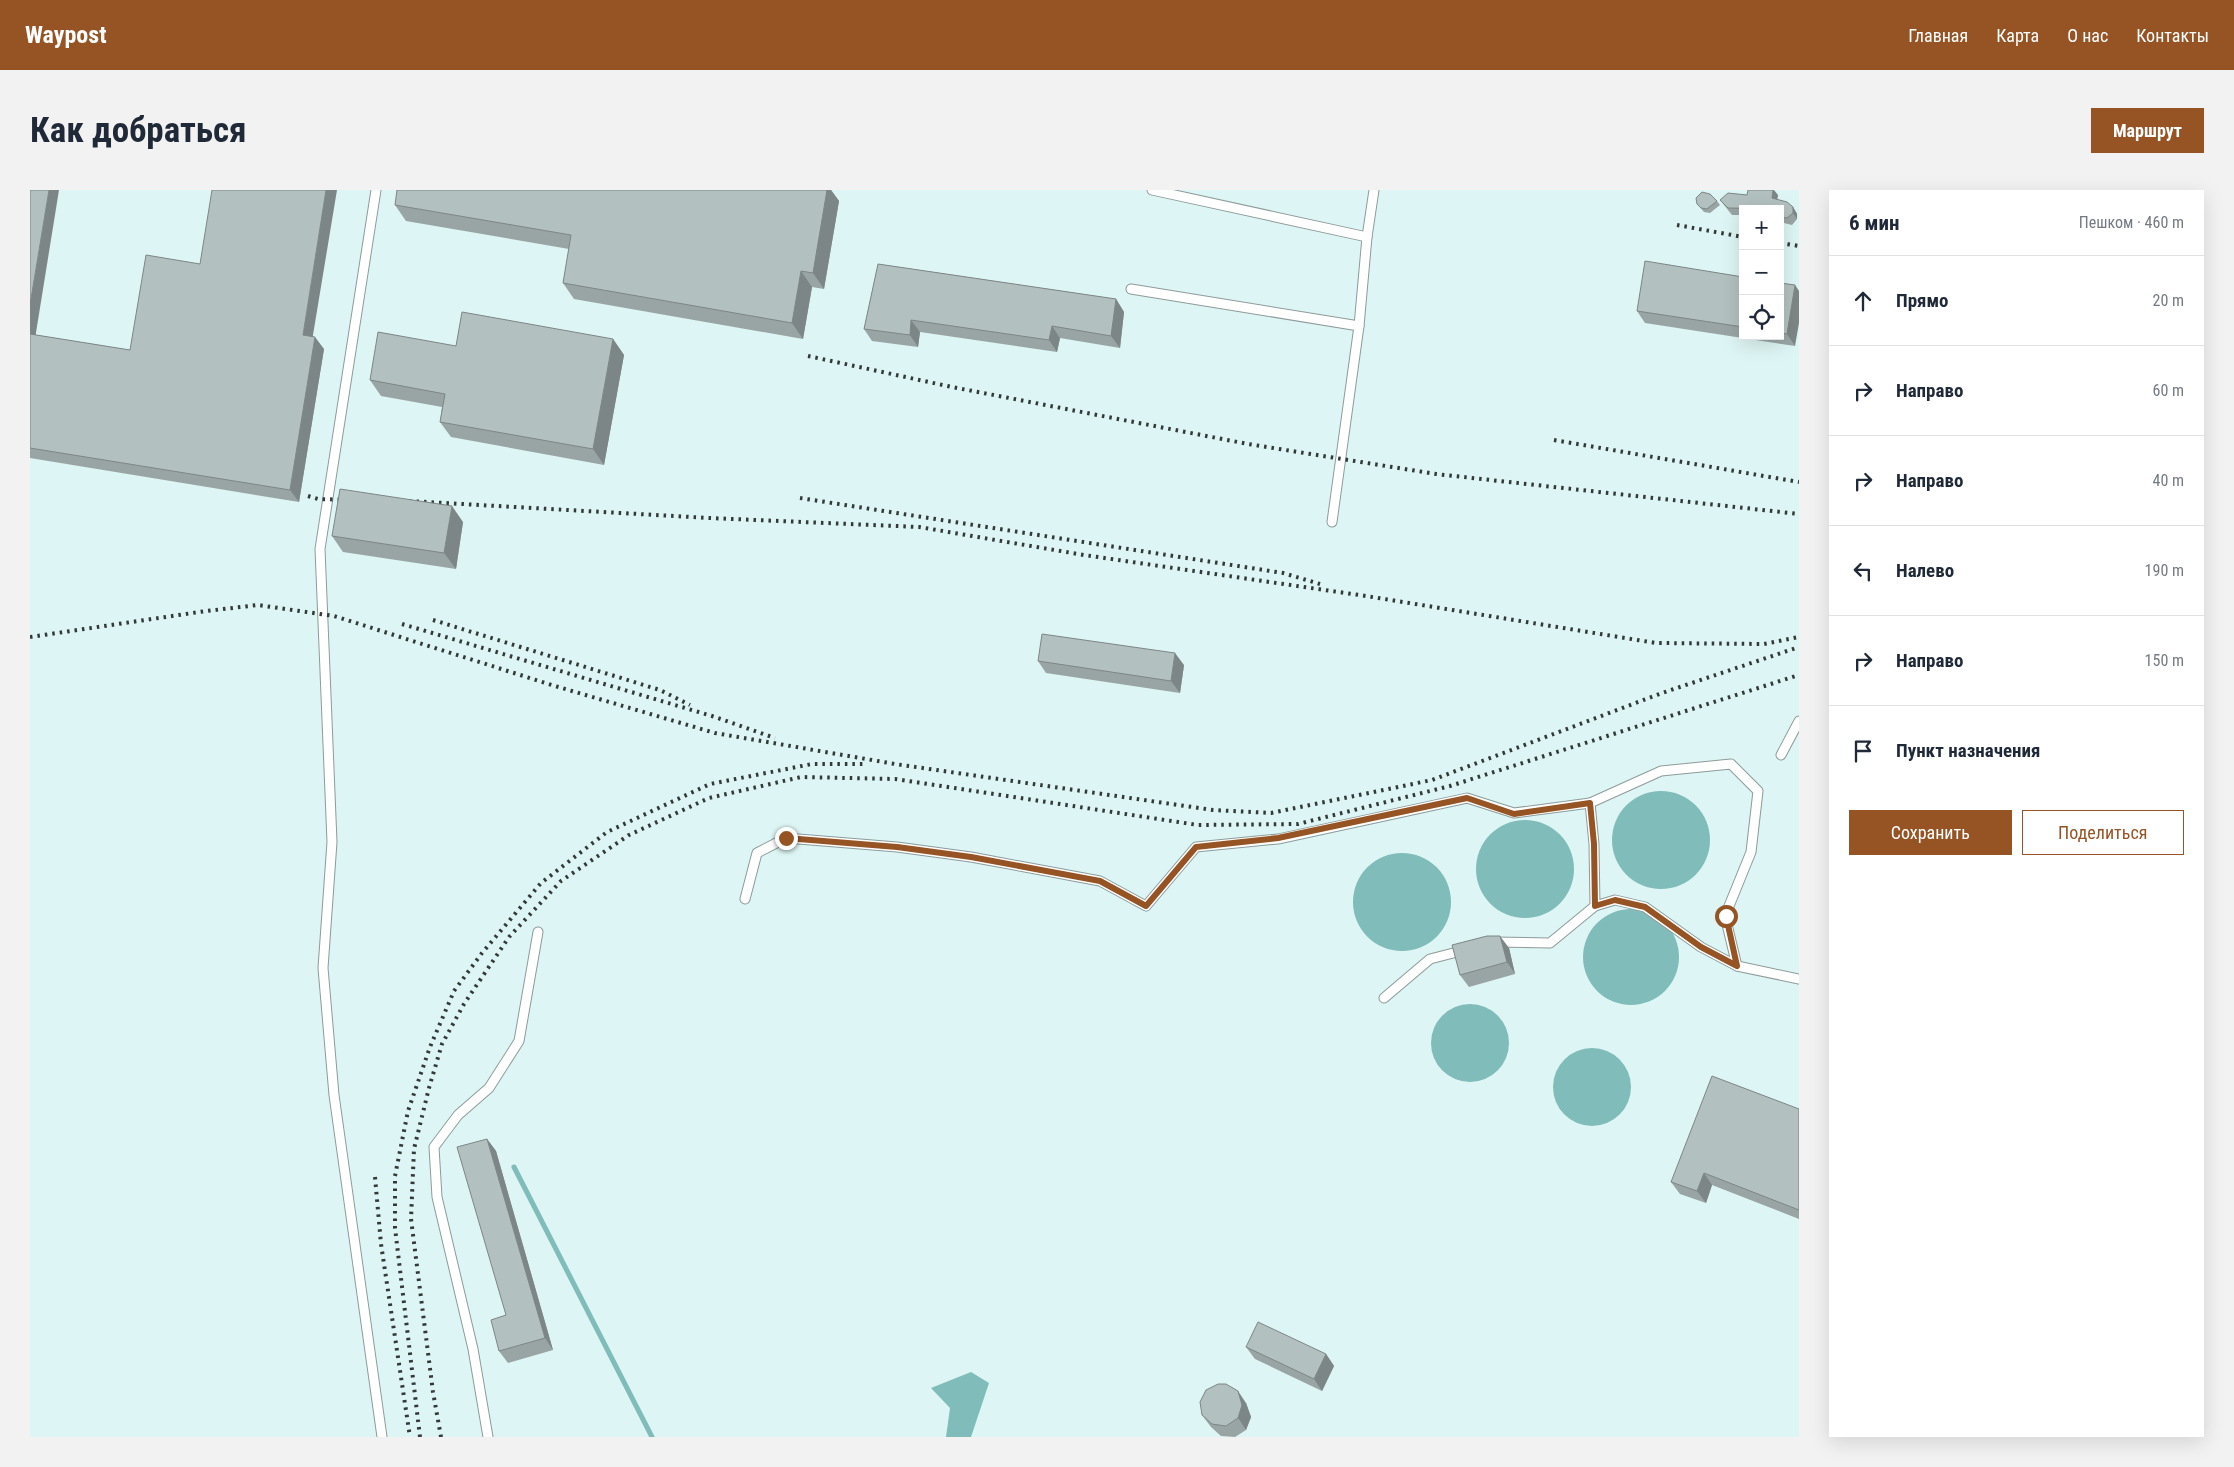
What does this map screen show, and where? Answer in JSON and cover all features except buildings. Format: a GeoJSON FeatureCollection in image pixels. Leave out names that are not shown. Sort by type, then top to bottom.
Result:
{"type":"FeatureCollection","features":[{"type":"Feature","properties":{"kind":"lane"},"geometry":{"type":"LineString","coordinates":[[376,190],[320,549],[332,842],[323,968],[334,1095],[382,1437]]}},
{"type":"Feature","properties":{"kind":"lane"},"geometry":{"type":"LineString","coordinates":[[1152,190],[1367,237]]}},
{"type":"Feature","properties":{"kind":"lane"},"geometry":{"type":"LineString","coordinates":[[1332,522],[1359,326],[1367,237],[1374,190]]}},
{"type":"Feature","properties":{"kind":"lane"},"geometry":{"type":"LineString","coordinates":[[1131,290],[1359,326]]}},
{"type":"Feature","properties":{"kind":"lane"},"geometry":{"type":"LineString","coordinates":[[1781,755],[1799,721]]}},
{"type":"Feature","properties":{"kind":"lane"},"geometry":{"type":"LineString","coordinates":[[745,899],[757,853],[786,838],[906,848],[971,857],[1100,881],[1146,906],[1196,847],[1278,838],[1467,798],[1514,814],[1590,803],[1661,771],[1731,764],[1758,791],[1751,852],[1726,916],[1737,966]]}},
{"type":"Feature","properties":{"kind":"lane"},"geometry":{"type":"LineString","coordinates":[[1590,803],[1594,844],[1595,906]]}},
{"type":"Feature","properties":{"kind":"lane"},"geometry":{"type":"LineString","coordinates":[[1384,998],[1430,959],[1495,942],[1550,943],[1595,906],[1615,900],[1645,907],[1701,947],[1737,966],[1799,979]]}},
{"type":"Feature","properties":{"kind":"lane"},"geometry":{"type":"LineString","coordinates":[[488,1437],[473,1349],[437,1197],[434,1147],[458,1115],[489,1088],[519,1041],[538,932]]}},
{"type":"Feature","properties":{"kind":"shaded area"},"geometry":{"type":"Polygon","coordinates":[[[30,190],[1799,190],[1799,1437],[30,1437],[30,190]]]}},
{"type":"Feature","properties":{"kind":"water"},"geometry":{"type":"Polygon","coordinates":[[[1661,791],[1680,795],[1695,806],[1706,821],[1710,840],[1706,859],[1695,874],[1680,885],[1661,889],[1642,885],[1627,874],[1616,859],[1612,840],[1616,821],[1627,806],[1642,795],[1661,791]]]}},
{"type":"Feature","properties":{"kind":"water"},"geometry":{"type":"Polygon","coordinates":[[[1525,820],[1535,821],[1552,828],[1566,842],[1573,859],[1573,879],[1566,896],[1552,910],[1535,917],[1525,918],[1515,917],[1498,910],[1484,896],[1477,879],[1476,869],[1477,859],[1484,842],[1498,828],[1515,821],[1525,820]]]}},
{"type":"Feature","properties":{"kind":"water"},"geometry":{"type":"Polygon","coordinates":[[[1402,853],[1412,854],[1429,861],[1443,875],[1450,892],[1450,912],[1443,929],[1429,943],[1412,950],[1402,951],[1392,950],[1375,943],[1361,929],[1354,912],[1353,902],[1354,892],[1361,875],[1375,861],[1392,854],[1402,853]]]}},
{"type":"Feature","properties":{"kind":"water"},"geometry":{"type":"Polygon","coordinates":[[[1622,909],[1640,909],[1658,917],[1671,930],[1679,948],[1676,976],[1658,997],[1640,1005],[1622,1005],[1604,997],[1591,984],[1583,966],[1583,948],[1591,930],[1604,917],[1622,909]]]}},
{"type":"Feature","properties":{"kind":"water"},"geometry":{"type":"Polygon","coordinates":[[[1470,1004],[1485,1007],[1497,1016],[1506,1028],[1509,1043],[1506,1058],[1497,1070],[1485,1079],[1470,1082],[1455,1079],[1443,1070],[1434,1058],[1431,1043],[1434,1028],[1443,1016],[1455,1007],[1470,1004]]]}},
{"type":"Feature","properties":{"kind":"water"},"geometry":{"type":"Polygon","coordinates":[[[1592,1048],[1607,1051],[1619,1060],[1628,1072],[1631,1087],[1628,1102],[1619,1114],[1607,1123],[1592,1126],[1577,1123],[1565,1114],[1556,1102],[1553,1087],[1556,1072],[1565,1060],[1577,1051],[1592,1048]]]}},
{"type":"Feature","properties":{"kind":"water"},"geometry":{"type":"Polygon","coordinates":[[[971,1372],[989,1383],[971,1437],[946,1437],[950,1408],[931,1388],[971,1372]]]}},
{"type":"Feature","properties":{"kind":"waterway"},"geometry":{"type":"LineString","coordinates":[[514,1167],[652,1437]]}},
{"type":"Feature","properties":{"kind":"railway"},"geometry":{"type":"LineString","coordinates":[[1677,225],[1739,236]]}},
{"type":"Feature","properties":{"kind":"railway"},"geometry":{"type":"LineString","coordinates":[[1784,244],[1799,246]]}},
{"type":"Feature","properties":{"kind":"railway"},"geometry":{"type":"LineString","coordinates":[[808,356],[952,387],[1248,444],[1436,474],[1799,514]]}},
{"type":"Feature","properties":{"kind":"railway"},"geometry":{"type":"LineString","coordinates":[[1554,440],[1799,482]]}},
{"type":"Feature","properties":{"kind":"railway"},"geometry":{"type":"LineString","coordinates":[[308,496],[318,499],[352,500]]}},
{"type":"Feature","properties":{"kind":"railway"},"geometry":{"type":"LineString","coordinates":[[800,498],[1283,573],[1320,584]]}},
{"type":"Feature","properties":{"kind":"railway"},"geometry":{"type":"LineString","coordinates":[[409,501],[709,518],[919,527],[1084,555],[1366,596],[1656,643],[1764,644],[1799,637]]}},
{"type":"Feature","properties":{"kind":"railway"},"geometry":{"type":"LineString","coordinates":[[30,637],[258,605],[334,616],[555,686],[715,733],[895,764],[1213,810],[1271,813],[1432,780],[1662,693],[1799,647]]}},
{"type":"Feature","properties":{"kind":"railway"},"geometry":{"type":"LineString","coordinates":[[433,620],[660,690],[690,705]]}},
{"type":"Feature","properties":{"kind":"railway"},"geometry":{"type":"LineString","coordinates":[[402,624],[712,716],[775,738]]}},
{"type":"Feature","properties":{"kind":"railway"},"geometry":{"type":"LineString","coordinates":[[441,1437],[433,1392],[411,1219],[414,1149],[442,1044],[464,1004],[509,937],[561,881],[629,835],[709,798],[801,777],[895,779],[1198,825],[1298,824],[1450,786],[1799,675]]}},
{"type":"Feature","properties":{"kind":"railway"},"geometry":{"type":"LineString","coordinates":[[420,1437],[395,1228],[395,1176],[408,1111],[430,1047],[454,991],[482,953],[541,883],[607,832],[710,784],[812,764],[865,764]]}},
{"type":"Feature","properties":{"kind":"railway"},"geometry":{"type":"LineString","coordinates":[[375,1177],[381,1244],[410,1437]]}},
{"type":"Feature","properties":{"kind":"route"},"geometry":{"type":"LineString","coordinates":[[786,838],[897,847],[971,857],[1100,881],[1146,906],[1196,847],[1278,838],[1467,798],[1514,814],[1590,803],[1594,844],[1595,906],[1615,900],[1645,907],[1701,947],[1737,966],[1726,916]]}}]}
